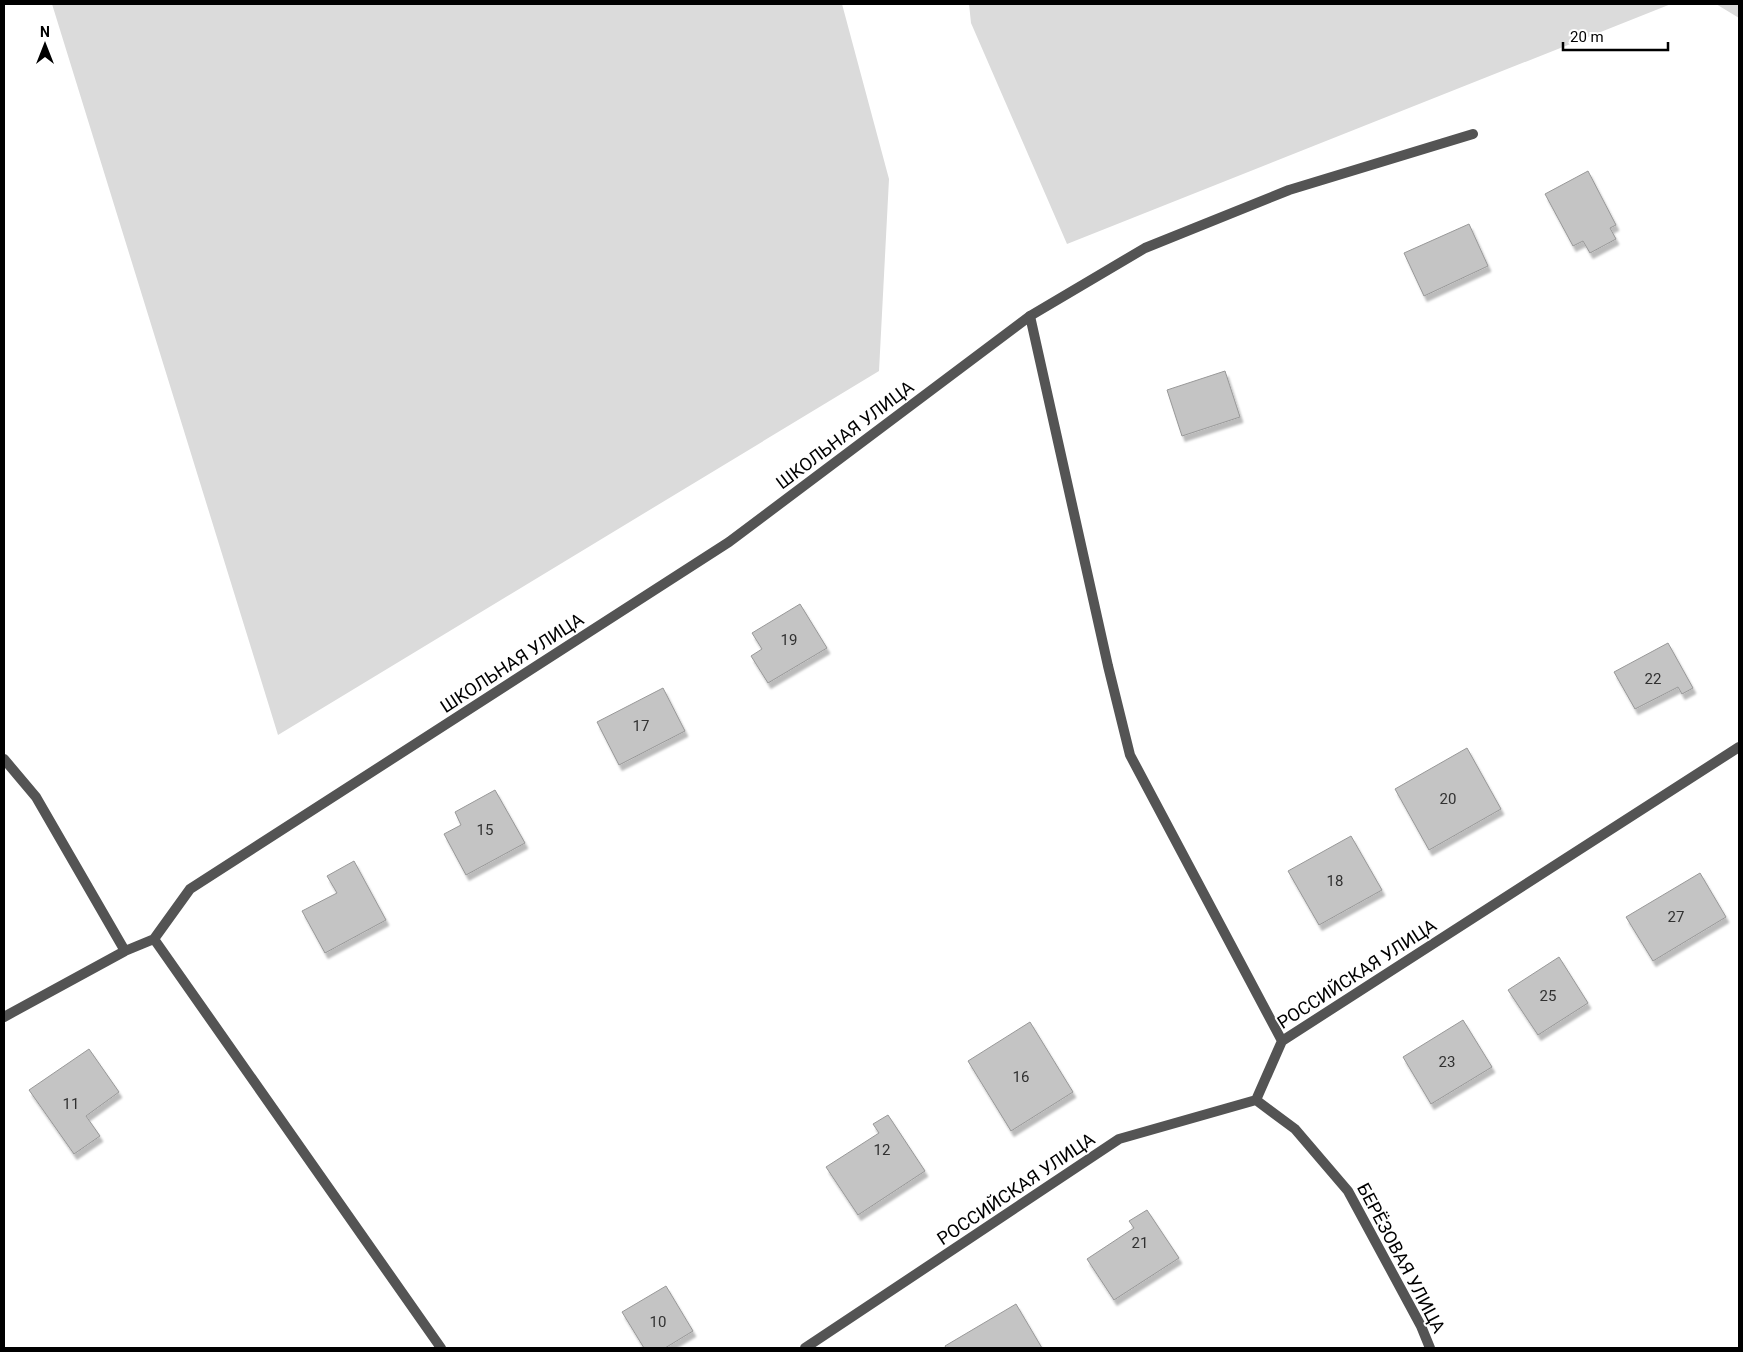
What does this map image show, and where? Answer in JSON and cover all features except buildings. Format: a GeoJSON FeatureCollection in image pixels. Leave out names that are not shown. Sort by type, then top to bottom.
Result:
{"type":"FeatureCollection","features":[{"type":"Feature","properties":{"kind":"street","name":"ШКОЛЬНАЯ УЛИЦА"},"geometry":{"type":"LineString","coordinates":[[154,939],[190,889],[729,542],[1030,316],[1145,248],[1289,190],[1473,134]]}},
{"type":"Feature","properties":{"kind":"street"},"geometry":{"type":"LineString","coordinates":[[1030,316],[1108,666],[1130,755],[1282,1041]]}},
{"type":"Feature","properties":{"kind":"street","name":"РОССИЙСКАЯ УЛИЦА"},"geometry":{"type":"LineString","coordinates":[[806,1348],[1120,1139],[1256,1100],[1282,1041],[1739,748]]}},
{"type":"Feature","properties":{"kind":"street"},"geometry":{"type":"LineString","coordinates":[[4,759],[36,797],[125,951]]}},
{"type":"Feature","properties":{"kind":"street"},"geometry":{"type":"LineString","coordinates":[[4,1017],[125,951],[154,939],[441,1348]]}},
{"type":"Feature","properties":{"kind":"street","name":"БЕРЁЗОВАЯ УЛИЦА"},"geometry":{"type":"LineString","coordinates":[[1256,1100],[1295,1129],[1348,1190],[1421,1326],[1430,1348]]}},
{"type":"Feature","properties":{"kind":"shaded area"},"geometry":{"type":"Polygon","coordinates":[[[52,4],[842,4],[889,179],[879,371],[278,735],[52,4]]]}},
{"type":"Feature","properties":{"kind":"shaded area"},"geometry":{"type":"Polygon","coordinates":[[[969,4],[1671,4],[1067,244],[971,23],[969,4]]]}},
{"type":"Feature","properties":{"kind":"shaded area"},"geometry":{"type":"Polygon","coordinates":[[[1716,4],[1739,4],[1739,18],[1716,4]]]}}]}
